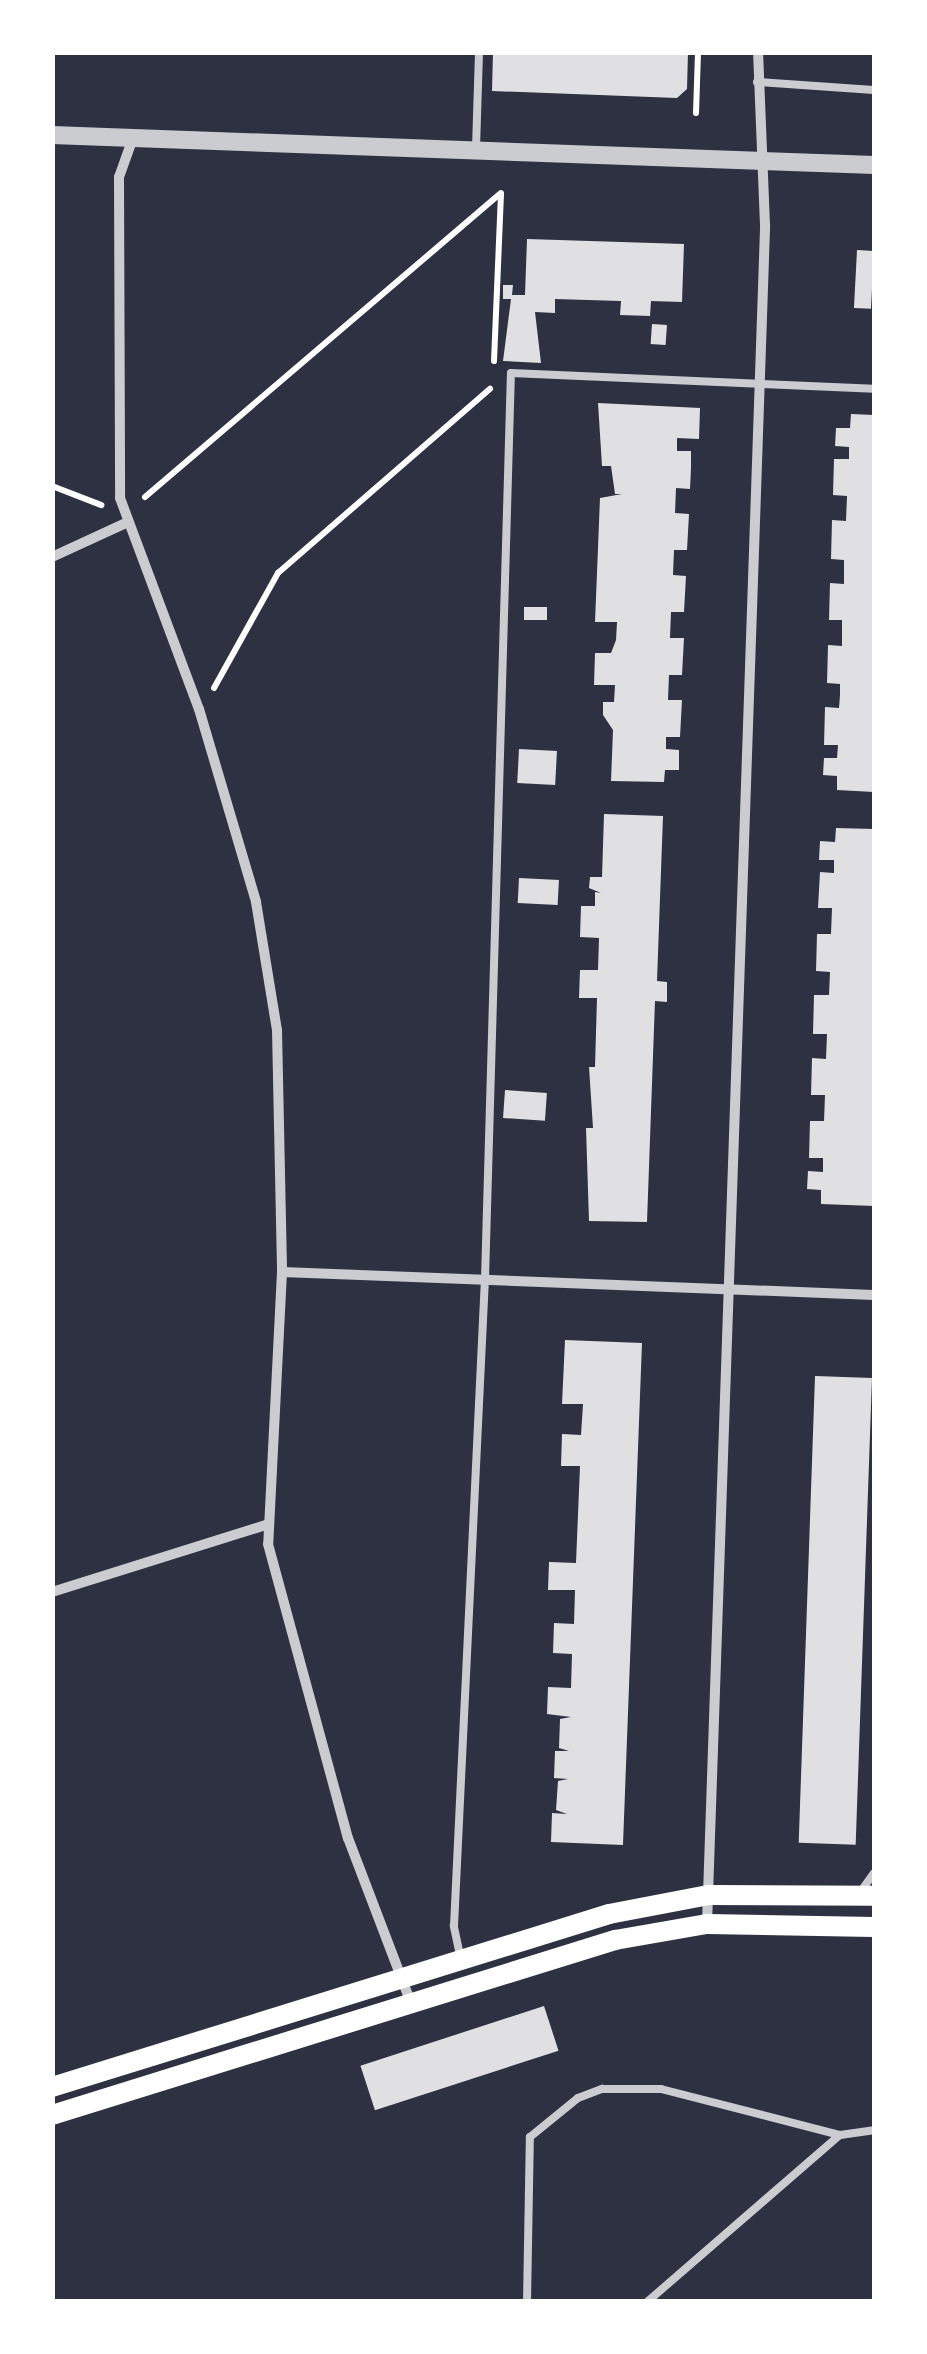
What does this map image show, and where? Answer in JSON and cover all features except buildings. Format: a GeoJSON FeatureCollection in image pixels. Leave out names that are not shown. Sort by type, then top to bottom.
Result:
{"type":"FeatureCollection","features":[{"type":"Feature","properties":{"kind":"main road"},"geometry":{"type":"LineString","coordinates":[[52,2087],[610,1914],[709,1895],[867,1895]]}},
{"type":"Feature","properties":{"kind":"main road"},"geometry":{"type":"LineString","coordinates":[[52,2115],[615,1940],[707,1924],[874,1926]]}},
{"type":"Feature","properties":{"kind":"street"},"geometry":{"type":"LineString","coordinates":[[707,1924],[760,384],[766,161],[757,82],[758,52]]}},
{"type":"Feature","properties":{"kind":"street"},"geometry":{"type":"LineString","coordinates":[[52,135],[874,165]]}},
{"type":"Feature","properties":{"kind":"street"},"geometry":{"type":"LineString","coordinates":[[133,138],[118,178],[118,430],[126,518],[194,696],[256,902],[276,1030],[282,1272],[269,1524],[276,1586],[348,1838],[411,2004]]}},
{"type":"Feature","properties":{"kind":"street"},"geometry":{"type":"LineString","coordinates":[[52,556],[126,518]]}},
{"type":"Feature","properties":{"kind":"street"},"geometry":{"type":"LineString","coordinates":[[282,1272],[874,1295]]}},
{"type":"Feature","properties":{"kind":"street"},"geometry":{"type":"LineString","coordinates":[[52,1592],[269,1524]]}},
{"type":"Feature","properties":{"kind":"lane"},"geometry":{"type":"LineString","coordinates":[[476,150],[478,52]]}},
{"type":"Feature","properties":{"kind":"lane"},"geometry":{"type":"LineString","coordinates":[[757,82],[874,90]]}},
{"type":"Feature","properties":{"kind":"lane"},"geometry":{"type":"LineString","coordinates":[[461,1960],[454,1926],[485,1279],[511,374],[874,390]]}},
{"type":"Feature","properties":{"kind":"lane"},"geometry":{"type":"LineString","coordinates":[[867,1895],[874,1873]]}},
{"type":"Feature","properties":{"kind":"lane"},"geometry":{"type":"LineString","coordinates":[[527,2302],[530,2137],[578,2098],[602,2089],[661,2090],[840,2135],[874,2130]]}},
{"type":"Feature","properties":{"kind":"lane"},"geometry":{"type":"LineString","coordinates":[[647,2302],[840,2135]]}},
{"type":"Feature","properties":{"kind":"path"},"geometry":{"type":"LineString","coordinates":[[696,113],[698,52]]}},
{"type":"Feature","properties":{"kind":"path"},"geometry":{"type":"LineString","coordinates":[[52,486],[126,518],[502,192],[494,372],[511,374]]}},
{"type":"Feature","properties":{"kind":"path"},"geometry":{"type":"LineString","coordinates":[[194,696],[214,688],[278,573],[511,374]]}}]}
